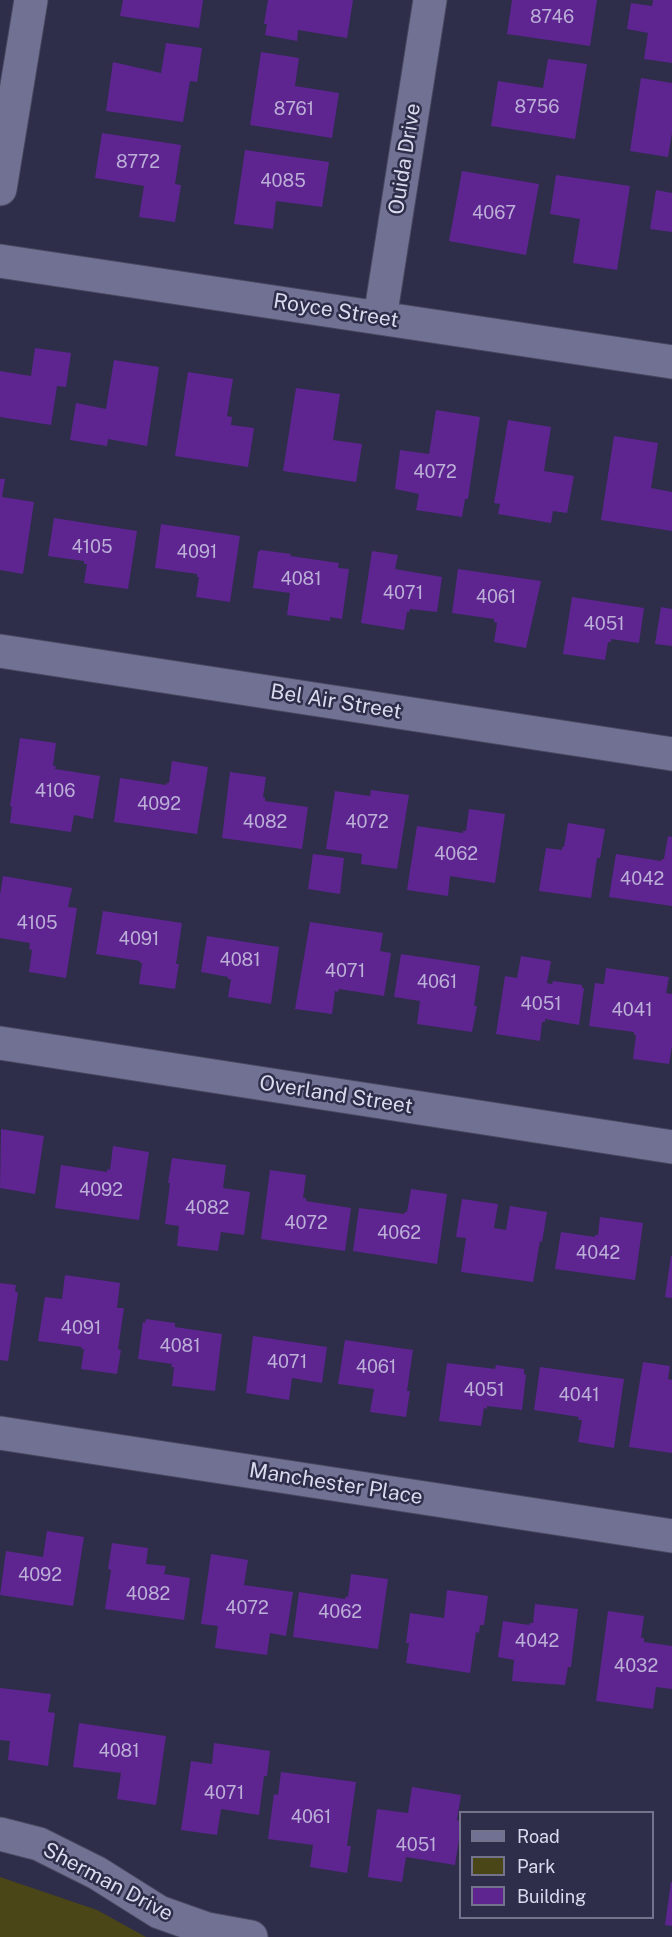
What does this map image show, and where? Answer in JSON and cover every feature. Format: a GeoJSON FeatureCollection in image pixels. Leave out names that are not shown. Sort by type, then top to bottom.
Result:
{"type":"FeatureCollection","features":[{"type":"Feature","properties":{"kind":"street"},"geometry":{"type":"LineString","coordinates":[[0,189],[31,0]]}},
{"type":"Feature","properties":{"kind":"street","name":"Ouida Drive"},"geometry":{"type":"LineString","coordinates":[[380,318],[430,0]]}},
{"type":"Feature","properties":{"kind":"street","name":"Royce Street"},"geometry":{"type":"LineString","coordinates":[[0,261],[672,362]]}},
{"type":"Feature","properties":{"kind":"street","name":"Bel Air Street"},"geometry":{"type":"LineString","coordinates":[[0,651],[672,754]]}},
{"type":"Feature","properties":{"kind":"street","name":"Overland Street"},"geometry":{"type":"LineString","coordinates":[[0,1043],[672,1147]]}},
{"type":"Feature","properties":{"kind":"street","name":"Manchester Place"},"geometry":{"type":"LineString","coordinates":[[0,1433],[672,1536]]}},
{"type":"Feature","properties":{"kind":"street","name":"Sherman Drive"},"geometry":{"type":"LineString","coordinates":[[0,1834],[39,1844],[97,1873],[159,1912],[207,1933],[251,1937]]}},
{"type":"Feature","properties":{"kind":"green space"},"geometry":{"type":"Polygon","coordinates":[[[0,1877],[97,1910],[146,1937],[0,1937],[0,1877]]]}},
{"type":"Feature","properties":{"kind":"building"},"geometry":{"type":"Polygon","coordinates":[[[123,0],[203,0],[199,28],[120,16],[123,0]]]}},
{"type":"Feature","properties":{"kind":"building"},"geometry":{"type":"Polygon","coordinates":[[[268,0],[353,0],[347,38],[298,30],[297,41],[265,35],[267,24],[264,24],[268,0]]]}},
{"type":"Feature","properties":{"kind":"building"},"geometry":{"type":"Polygon","coordinates":[[[512,0],[597,0],[590,46],[507,34],[512,0]]]}},
{"type":"Feature","properties":{"kind":"building"},"geometry":{"type":"Polygon","coordinates":[[[653,0],[672,0],[672,63],[644,59],[648,33],[627,29],[631,3],[652,6],[653,0]]]}},
{"type":"Feature","properties":{"kind":"building"},"geometry":{"type":"Polygon","coordinates":[[[166,43],[202,48],[197,82],[190,81],[183,122],[106,111],[113,62],[161,73],[166,43]]]}},
{"type":"Feature","properties":{"kind":"building"},"geometry":{"type":"Polygon","coordinates":[[[261,52],[299,58],[295,86],[339,93],[332,138],[250,125],[261,52]]]}},
{"type":"Feature","properties":{"kind":"building"},"geometry":{"type":"Polygon","coordinates":[[[548,59],[587,64],[575,139],[491,126],[498,81],[543,88],[548,59]]]}},
{"type":"Feature","properties":{"kind":"building"},"geometry":{"type":"Polygon","coordinates":[[[641,78],[672,83],[672,133],[668,157],[630,151],[641,78]]]}},
{"type":"Feature","properties":{"kind":"building"},"geometry":{"type":"Polygon","coordinates":[[[102,133],[181,145],[175,184],[181,185],[175,222],[139,217],[144,186],[95,178],[102,133]]]}},
{"type":"Feature","properties":{"kind":"building"},"geometry":{"type":"Polygon","coordinates":[[[245,150],[329,162],[322,207],[276,201],[273,229],[234,224],[245,150]]]}},
{"type":"Feature","properties":{"kind":"building"},"geometry":{"type":"Polygon","coordinates":[[[462,171],[539,184],[526,255],[449,241],[462,171]]]}},
{"type":"Feature","properties":{"kind":"building"},"geometry":{"type":"Polygon","coordinates":[[[556,175],[630,186],[617,270],[573,263],[580,219],[550,214],[556,175]]]}},
{"type":"Feature","properties":{"kind":"building"},"geometry":{"type":"Polygon","coordinates":[[[656,190],[672,193],[672,232],[650,229],[656,190]]]}},
{"type":"Feature","properties":{"kind":"building"},"geometry":{"type":"Polygon","coordinates":[[[35,348],[71,353],[66,387],[57,386],[51,425],[0,417],[0,371],[31,376],[35,348]]]}},
{"type":"Feature","properties":{"kind":"building"},"geometry":{"type":"Polygon","coordinates":[[[114,360],[159,367],[147,446],[108,439],[107,446],[70,440],[76,403],[106,409],[114,360]]]}},
{"type":"Feature","properties":{"kind":"building"},"geometry":{"type":"Polygon","coordinates":[[[188,372],[233,379],[227,416],[232,417],[231,425],[254,428],[248,467],[175,456],[188,372]]]}},
{"type":"Feature","properties":{"kind":"building"},"geometry":{"type":"Polygon","coordinates":[[[296,388],[340,394],[333,440],[362,444],[356,482],[283,471],[296,388]]]}},
{"type":"Feature","properties":{"kind":"building"},"geometry":{"type":"Polygon","coordinates":[[[436,410],[480,417],[468,499],[465,499],[462,517],[416,510],[419,494],[395,489],[400,450],[429,454],[436,410]]]}},
{"type":"Feature","properties":{"kind":"building"},"geometry":{"type":"Polygon","coordinates":[[[508,420],[551,427],[544,471],[574,476],[567,513],[553,511],[551,523],[498,514],[500,504],[494,503],[508,420]]]}},
{"type":"Feature","properties":{"kind":"building"},"geometry":{"type":"Polygon","coordinates":[[[614,436],[658,443],[651,488],[672,492],[672,531],[601,520],[614,436]]]}},
{"type":"Feature","properties":{"kind":"building"},"geometry":{"type":"Polygon","coordinates":[[[0,479],[5,479],[2,497],[34,502],[23,574],[0,570],[0,479]]]}},
{"type":"Feature","properties":{"kind":"building"},"geometry":{"type":"Polygon","coordinates":[[[54,518],[137,531],[128,589],[84,583],[87,564],[84,564],[84,561],[48,556],[54,518]]]}},
{"type":"Feature","properties":{"kind":"building"},"geometry":{"type":"Polygon","coordinates":[[[161,524],[240,536],[230,602],[196,597],[199,577],[197,574],[155,568],[161,524]]]}},
{"type":"Feature","properties":{"kind":"building"},"geometry":{"type":"Polygon","coordinates":[[[261,550],[339,563],[338,568],[349,569],[342,619],[330,617],[330,621],[287,615],[290,593],[253,588],[258,552],[261,550]]]}},
{"type":"Feature","properties":{"kind":"building"},"geometry":{"type":"Polygon","coordinates":[[[372,551],[398,555],[395,569],[442,577],[437,612],[410,609],[407,612],[404,630],[361,623],[372,551]]]}},
{"type":"Feature","properties":{"kind":"building"},"geometry":{"type":"Polygon","coordinates":[[[458,569],[541,581],[526,648],[494,642],[497,623],[494,619],[452,613],[458,569]]]}},
{"type":"Feature","properties":{"kind":"building"},"geometry":{"type":"Polygon","coordinates":[[[572,597],[644,608],[639,643],[611,639],[611,642],[608,642],[605,660],[563,654],[572,597]]]}},
{"type":"Feature","properties":{"kind":"building"},"geometry":{"type":"Polygon","coordinates":[[[661,607],[672,609],[672,646],[655,644],[661,607]]]}},
{"type":"Feature","properties":{"kind":"building"},"geometry":{"type":"Polygon","coordinates":[[[20,738],[56,743],[53,766],[56,766],[55,769],[100,776],[93,819],[74,815],[71,832],[10,823],[12,807],[10,806],[20,738]]]}},
{"type":"Feature","properties":{"kind":"building"},"geometry":{"type":"Polygon","coordinates":[[[172,761],[208,767],[197,834],[114,822],[120,778],[166,785],[169,783],[172,761]]]}},
{"type":"Feature","properties":{"kind":"building"},"geometry":{"type":"Polygon","coordinates":[[[230,772],[266,777],[263,797],[265,801],[308,807],[302,849],[222,838],[230,772]]]}},
{"type":"Feature","properties":{"kind":"building"},"geometry":{"type":"Polygon","coordinates":[[[371,790],[409,795],[397,869],[361,864],[362,854],[326,849],[335,791],[370,796],[371,790]]]}},
{"type":"Feature","properties":{"kind":"building"},"geometry":{"type":"Polygon","coordinates":[[[469,809],[505,814],[495,883],[450,876],[448,896],[407,890],[417,826],[463,833],[466,831],[469,809]]]}},
{"type":"Feature","properties":{"kind":"building"},"geometry":{"type":"Polygon","coordinates":[[[568,823],[605,829],[600,858],[597,858],[591,898],[539,891],[546,848],[562,850],[568,823]]]}},
{"type":"Feature","properties":{"kind":"building"},"geometry":{"type":"Polygon","coordinates":[[[668,836],[672,837],[672,906],[609,897],[616,854],[661,861],[664,859],[668,836]]]}},
{"type":"Feature","properties":{"kind":"building"},"geometry":{"type":"Polygon","coordinates":[[[313,854],[344,858],[340,894],[308,889],[313,854]]]}},
{"type":"Feature","properties":{"kind":"building"},"geometry":{"type":"Polygon","coordinates":[[[3,876],[72,888],[68,907],[77,908],[66,978],[29,972],[32,950],[29,949],[30,943],[0,938],[0,895],[3,876]]]}},
{"type":"Feature","properties":{"kind":"building"},"geometry":{"type":"Polygon","coordinates":[[[103,911],[182,923],[175,989],[139,984],[142,963],[140,961],[96,954],[103,911]]]}},
{"type":"Feature","properties":{"kind":"building"},"geometry":{"type":"Polygon","coordinates":[[[310,922],[383,933],[380,951],[391,953],[384,996],[339,989],[338,992],[335,991],[332,1014],[295,1009],[310,922]]]}},
{"type":"Feature","properties":{"kind":"building"},"geometry":{"type":"Polygon","coordinates":[[[207,936],[279,947],[271,1004],[228,997],[231,979],[201,972],[207,936]]]}},
{"type":"Feature","properties":{"kind":"building"},"geometry":{"type":"Polygon","coordinates":[[[401,954],[480,966],[474,1006],[477,1006],[472,1032],[417,1024],[420,1001],[394,997],[401,954]]]}},
{"type":"Feature","properties":{"kind":"building"},"geometry":{"type":"Polygon","coordinates":[[[521,956],[551,961],[547,983],[552,984],[553,981],[582,985],[584,988],[579,1025],[545,1019],[545,1022],[542,1022],[540,1041],[496,1034],[505,976],[517,978],[521,956]]]}},
{"type":"Feature","properties":{"kind":"building"},"geometry":{"type":"Polygon","coordinates":[[[606,968],[669,977],[666,993],[672,994],[672,1046],[669,1064],[633,1059],[636,1035],[634,1032],[589,1026],[595,983],[604,984],[606,968]]]}},
{"type":"Feature","properties":{"kind":"building"},"geometry":{"type":"Polygon","coordinates":[[[1,1129],[44,1136],[35,1194],[0,1188],[1,1129]]]}},
{"type":"Feature","properties":{"kind":"building"},"geometry":{"type":"Polygon","coordinates":[[[113,1146],[149,1152],[139,1220],[55,1208],[61,1165],[107,1172],[107,1169],[110,1170],[113,1146]]]}},
{"type":"Feature","properties":{"kind":"building"},"geometry":{"type":"Polygon","coordinates":[[[172,1158],[226,1165],[223,1188],[250,1192],[244,1235],[221,1232],[218,1251],[177,1246],[179,1226],[165,1224],[172,1158]]]}},
{"type":"Feature","properties":{"kind":"building"},"geometry":{"type":"Polygon","coordinates":[[[270,1170],[306,1175],[303,1198],[306,1198],[306,1201],[351,1208],[345,1251],[261,1239],[270,1170]]]}},
{"type":"Feature","properties":{"kind":"building"},"geometry":{"type":"Polygon","coordinates":[[[411,1189],[447,1194],[437,1264],[353,1251],[359,1208],[404,1214],[407,1212],[411,1189]]]}},
{"type":"Feature","properties":{"kind":"building"},"geometry":{"type":"Polygon","coordinates":[[[462,1199],[498,1204],[494,1228],[506,1230],[510,1206],[547,1212],[533,1282],[461,1272],[466,1238],[456,1237],[462,1199]]]}},
{"type":"Feature","properties":{"kind":"building"},"geometry":{"type":"Polygon","coordinates":[[[600,1217],[643,1223],[635,1280],[555,1269],[561,1232],[595,1237],[598,1235],[600,1217]]]}},
{"type":"Feature","properties":{"kind":"building"},"geometry":{"type":"Polygon","coordinates":[[[672,1256],[672,1298],[665,1297],[672,1256]]]}},
{"type":"Feature","properties":{"kind":"building"},"geometry":{"type":"Polygon","coordinates":[[[65,1275],[120,1283],[117,1308],[124,1308],[117,1374],[81,1369],[84,1349],[81,1349],[82,1347],[38,1341],[45,1297],[62,1299],[65,1275]]]}},
{"type":"Feature","properties":{"kind":"building"},"geometry":{"type":"Polygon","coordinates":[[[0,1283],[16,1285],[15,1291],[18,1293],[8,1361],[0,1360],[0,1283]]]}},
{"type":"Feature","properties":{"kind":"building"},"geometry":{"type":"Polygon","coordinates":[[[146,1319],[175,1323],[175,1327],[222,1334],[215,1391],[172,1386],[174,1367],[171,1367],[172,1364],[138,1359],[143,1322],[145,1323],[146,1319]]]}},
{"type":"Feature","properties":{"kind":"building"},"geometry":{"type":"Polygon","coordinates":[[[253,1336],[327,1347],[322,1383],[292,1378],[289,1400],[246,1393],[253,1336]]]}},
{"type":"Feature","properties":{"kind":"building"},"geometry":{"type":"Polygon","coordinates":[[[345,1340],[413,1350],[406,1417],[370,1412],[374,1389],[338,1384],[345,1340]]]}},
{"type":"Feature","properties":{"kind":"building"},"geometry":{"type":"Polygon","coordinates":[[[643,1362],[670,1366],[668,1379],[672,1380],[672,1453],[629,1447],[643,1362]]]}},
{"type":"Feature","properties":{"kind":"building"},"geometry":{"type":"Polygon","coordinates":[[[447,1363],[495,1369],[496,1365],[524,1369],[526,1375],[522,1410],[487,1406],[487,1409],[484,1408],[481,1426],[439,1421],[447,1363]]]}},
{"type":"Feature","properties":{"kind":"building"},"geometry":{"type":"Polygon","coordinates":[[[540,1367],[624,1379],[614,1448],[578,1442],[582,1420],[578,1420],[579,1417],[534,1410],[540,1367]]]}},
{"type":"Feature","properties":{"kind":"building"},"geometry":{"type":"Polygon","coordinates":[[[47,1531],[84,1537],[73,1606],[0,1595],[6,1551],[43,1557],[47,1531]]]}},
{"type":"Feature","properties":{"kind":"building"},"geometry":{"type":"Polygon","coordinates":[[[112,1543],[148,1548],[146,1564],[166,1566],[164,1574],[190,1578],[184,1620],[105,1609],[111,1570],[108,1569],[112,1543]]]}},
{"type":"Feature","properties":{"kind":"building"},"geometry":{"type":"Polygon","coordinates":[[[211,1554],[248,1560],[244,1585],[293,1592],[286,1636],[270,1633],[267,1655],[215,1648],[218,1626],[201,1624],[211,1554]]]}},
{"type":"Feature","properties":{"kind":"building"},"geometry":{"type":"Polygon","coordinates":[[[351,1574],[388,1579],[378,1649],[293,1637],[299,1592],[345,1599],[346,1596],[348,1597],[351,1574]]]}},
{"type":"Feature","properties":{"kind":"building"},"geometry":{"type":"Polygon","coordinates":[[[447,1590],[488,1596],[484,1625],[480,1625],[479,1633],[476,1632],[470,1673],[406,1663],[410,1613],[444,1618],[447,1590]]]}},
{"type":"Feature","properties":{"kind":"building"},"geometry":{"type":"Polygon","coordinates":[[[535,1604],[578,1609],[571,1667],[568,1667],[565,1685],[512,1681],[514,1660],[498,1657],[503,1621],[529,1625],[533,1623],[535,1604]]]}},
{"type":"Feature","properties":{"kind":"building"},"geometry":{"type":"Polygon","coordinates":[[[608,1611],[644,1616],[641,1638],[644,1638],[644,1642],[672,1646],[672,1689],[656,1687],[653,1709],[596,1701],[608,1611]]]}},
{"type":"Feature","properties":{"kind":"building"},"geometry":{"type":"Polygon","coordinates":[[[0,1688],[51,1694],[48,1712],[55,1713],[48,1766],[8,1760],[10,1741],[0,1740],[0,1688]]]}},
{"type":"Feature","properties":{"kind":"building"},"geometry":{"type":"Polygon","coordinates":[[[79,1723],[166,1736],[156,1805],[117,1799],[121,1773],[73,1767],[79,1723]]]}},
{"type":"Feature","properties":{"kind":"building"},"geometry":{"type":"Polygon","coordinates":[[[214,1743],[270,1751],[259,1815],[221,1809],[217,1835],[181,1830],[191,1761],[212,1764],[214,1743]]]}},
{"type":"Feature","properties":{"kind":"building"},"geometry":{"type":"Polygon","coordinates":[[[281,1772],[356,1782],[347,1846],[351,1846],[347,1873],[310,1867],[313,1845],[268,1839],[274,1794],[278,1795],[281,1772]]]}},
{"type":"Feature","properties":{"kind":"building"},"geometry":{"type":"Polygon","coordinates":[[[412,1787],[461,1795],[457,1820],[459,1821],[459,1839],[455,1865],[406,1857],[402,1882],[368,1877],[377,1809],[408,1813],[412,1787]]]}},
{"type":"Feature","properties":{"kind":"building"},"geometry":{"type":"Polygon","coordinates":[[[672,1882],[672,1926],[665,1925],[672,1882]]]}}]}
